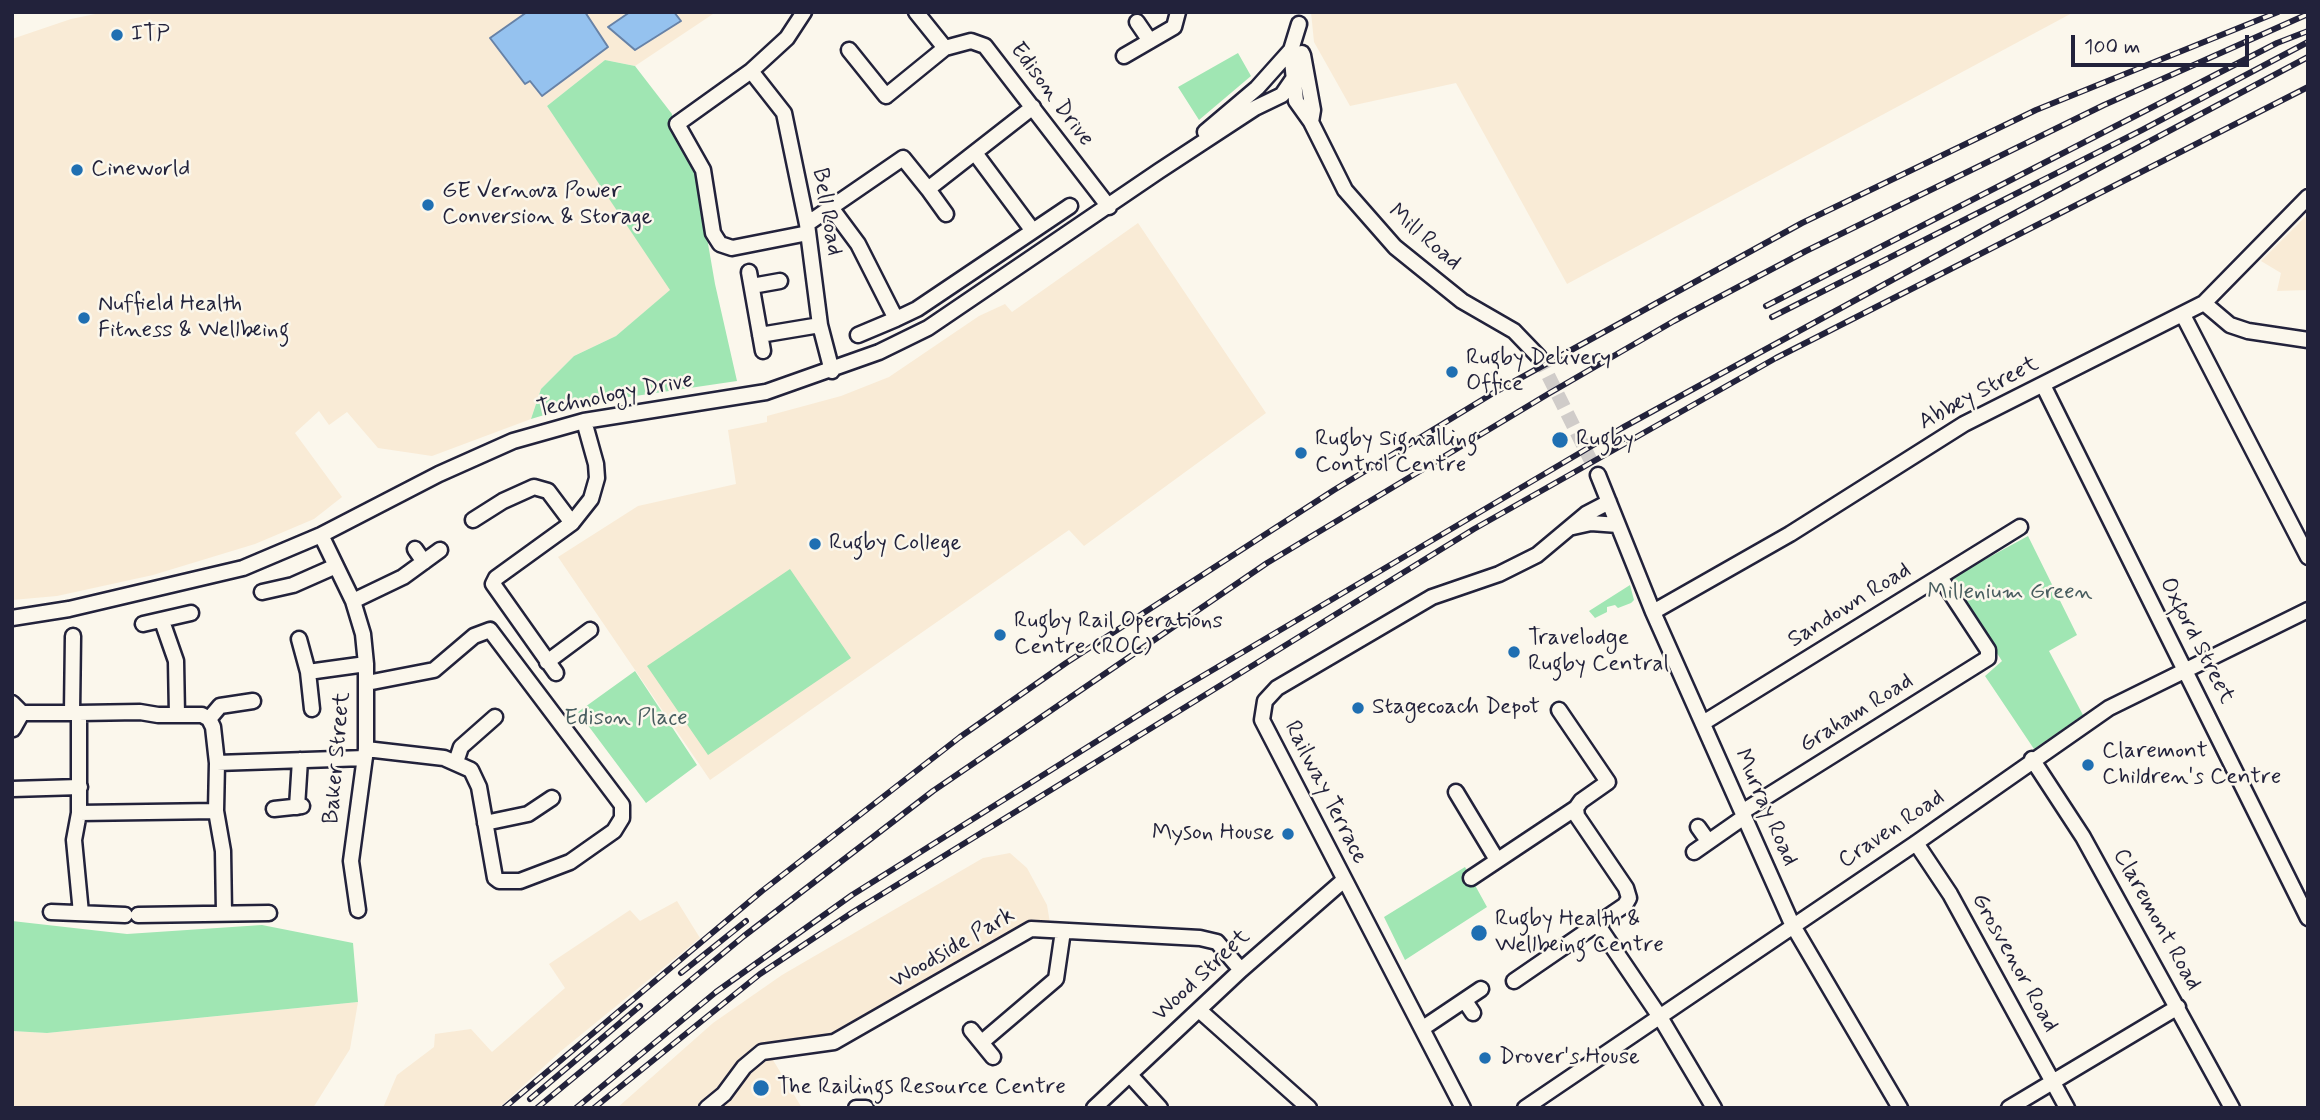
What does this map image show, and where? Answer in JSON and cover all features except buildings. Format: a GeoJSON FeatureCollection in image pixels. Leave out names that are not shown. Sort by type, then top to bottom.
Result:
{"type":"FeatureCollection","features":[{"type":"Feature","properties":{"kind":"street"},"geometry":{"type":"LineString","coordinates":[[804,12],[787,38],[751,71],[677,124],[678,131],[703,170],[713,233],[720,244],[732,248],[807,228],[903,158],[946,214]]}},
{"type":"Feature","properties":{"kind":"street"},"geometry":{"type":"LineString","coordinates":[[849,50],[886,96],[945,48],[916,12]]}},
{"type":"Feature","properties":{"kind":"street"},"geometry":{"type":"LineString","coordinates":[[1124,56],[1174,27],[1178,12]]}},
{"type":"Feature","properties":{"kind":"street"},"geometry":{"type":"LineString","coordinates":[[1298,18],[1296,52],[1300,80],[1313,110],[1311,122]]}},
{"type":"Feature","properties":{"kind":"street"},"geometry":{"type":"LineString","coordinates":[[1137,22],[1150,41]]}},
{"type":"Feature","properties":{"kind":"street","name":"Edison Drive"},"geometry":{"type":"LineString","coordinates":[[945,48],[971,41],[985,46],[1109,207]]}},
{"type":"Feature","properties":{"kind":"street","name":"Technology Drive"},"geometry":{"type":"LineString","coordinates":[[1159,171],[1296,52]]}},
{"type":"Feature","properties":{"kind":"street","name":"Bell Road"},"geometry":{"type":"LineString","coordinates":[[751,71],[784,113],[807,228],[820,325],[832,371]]}},
{"type":"Feature","properties":{"kind":"street"},"geometry":{"type":"LineString","coordinates":[[1254,90],[1300,80]]}},
{"type":"Feature","properties":{"kind":"street"},"geometry":{"type":"LineString","coordinates":[[1300,80],[1282,95],[1296,101],[1311,122]]}},
{"type":"Feature","properties":{"kind":"street"},"geometry":{"type":"LineString","coordinates":[[1296,101],[1300,80]]}},
{"type":"Feature","properties":{"kind":"street","name":"Technology Drive"},"geometry":{"type":"LineString","coordinates":[[12,618],[177,586],[243,568],[321,535],[513,441],[584,421],[766,392],[832,371],[928,328],[1159,171],[1255,108],[1282,95]]}},
{"type":"Feature","properties":{"kind":"street"},"geometry":{"type":"LineString","coordinates":[[928,189],[1033,107]]}},
{"type":"Feature","properties":{"kind":"street","name":"Mill Road"},"geometry":{"type":"LineString","coordinates":[[1311,122],[1345,190],[1395,247],[1462,301],[1514,331],[1539,357]]}},
{"type":"Feature","properties":{"kind":"street"},"geometry":{"type":"LineString","coordinates":[[975,153],[1033,231]]}},
{"type":"Feature","properties":{"kind":"street","name":"Abbey Street"},"geometry":{"type":"LineString","coordinates":[[1653,612],[1790,534],[1964,424],[2204,303],[2308,197]]}},
{"type":"Feature","properties":{"kind":"street"},"geometry":{"type":"LineString","coordinates":[[858,335],[917,309],[1070,206]]}},
{"type":"Feature","properties":{"kind":"street"},"geometry":{"type":"LineString","coordinates":[[832,209],[858,244],[896,319]]}},
{"type":"Feature","properties":{"kind":"street"},"geometry":{"type":"LineString","coordinates":[[762,351],[750,279],[780,281]]}},
{"type":"Feature","properties":{"kind":"street"},"geometry":{"type":"LineString","coordinates":[[2204,303],[2231,325],[2248,331],[2308,340]]}},
{"type":"Feature","properties":{"kind":"street"},"geometry":{"type":"LineString","coordinates":[[2183,315],[2308,557]]}},
{"type":"Feature","properties":{"kind":"street"},"geometry":{"type":"LineString","coordinates":[[760,335],[820,325]]}},
{"type":"Feature","properties":{"kind":"street","name":"Oxford Street"},"geometry":{"type":"LineString","coordinates":[[2043,385],[2308,918]]}},
{"type":"Feature","properties":{"kind":"street"},"geometry":{"type":"LineString","coordinates":[[584,421],[596,464],[597,478],[591,499],[572,523],[496,578],[493,584],[551,668],[590,629]]}},
{"type":"Feature","properties":{"kind":"street"},"geometry":{"type":"LineString","coordinates":[[1571,527],[1614,514],[1598,475]]}},
{"type":"Feature","properties":{"kind":"street"},"geometry":{"type":"LineString","coordinates":[[473,520],[503,501],[534,487],[548,491],[572,523]]}},
{"type":"Feature","properties":{"kind":"street","name":"Railway Terrace"},"geometry":{"type":"LineString","coordinates":[[1463,1108],[1262,720],[1265,701],[1277,688],[1432,597],[1499,574],[1524,562],[1586,514],[1614,514]]}},
{"type":"Feature","properties":{"kind":"street","name":"Murray Road"},"geometry":{"type":"LineString","coordinates":[[1614,514],[1653,612],[1792,924],[1900,1108]]}},
{"type":"Feature","properties":{"kind":"street","name":"Sandown Road"},"geometry":{"type":"LineString","coordinates":[[1703,723],[2020,527]]}},
{"type":"Feature","properties":{"kind":"street","name":"Baker Street"},"geometry":{"type":"LineString","coordinates":[[321,535],[353,601],[363,634],[366,664],[365,753],[351,861],[358,910]]}},
{"type":"Feature","properties":{"kind":"street"},"geometry":{"type":"LineString","coordinates":[[415,549],[424,562]]}},
{"type":"Feature","properties":{"kind":"street"},"geometry":{"type":"LineString","coordinates":[[353,601],[403,577],[440,551]]}},
{"type":"Feature","properties":{"kind":"street"},"geometry":{"type":"LineString","coordinates":[[262,592],[293,585],[336,566]]}},
{"type":"Feature","properties":{"kind":"street","name":"Graham Road"},"geometry":{"type":"LineString","coordinates":[[1694,852],[1743,815],[1978,667],[1988,658],[1988,650],[1940,577]]}},
{"type":"Feature","properties":{"kind":"street","name":"Craven Road"},"geometry":{"type":"LineString","coordinates":[[1525,1108],[2126,697],[2308,610]]}},
{"type":"Feature","properties":{"kind":"street"},"geometry":{"type":"LineString","coordinates":[[143,624],[191,613]]}},
{"type":"Feature","properties":{"kind":"street"},"geometry":{"type":"LineString","coordinates":[[162,621],[176,661],[177,715]]}},
{"type":"Feature","properties":{"kind":"street"},"geometry":{"type":"LineString","coordinates":[[217,763],[300,760],[365,753],[456,762],[471,770],[479,787],[495,878],[520,881],[570,862],[614,831],[622,818],[622,805],[490,630],[474,636],[434,670],[367,683]]}},
{"type":"Feature","properties":{"kind":"street"},"geometry":{"type":"LineString","coordinates":[[73,636],[80,787],[74,840],[80,914]]}},
{"type":"Feature","properties":{"kind":"street"},"geometry":{"type":"LineString","coordinates":[[299,639],[308,672],[312,709]]}},
{"type":"Feature","properties":{"kind":"street"},"geometry":{"type":"LineString","coordinates":[[308,672],[366,664]]}},
{"type":"Feature","properties":{"kind":"street"},"geometry":{"type":"LineString","coordinates":[[209,719],[220,706],[253,701]]}},
{"type":"Feature","properties":{"kind":"street"},"geometry":{"type":"LineString","coordinates":[[13,729],[17,708],[76,713],[202,715],[209,719],[213,727],[217,763],[216,811],[223,851],[224,913]]}},
{"type":"Feature","properties":{"kind":"street"},"geometry":{"type":"LineString","coordinates":[[1471,878],[1576,808],[1608,782],[1559,710]]}},
{"type":"Feature","properties":{"kind":"street"},"geometry":{"type":"LineString","coordinates":[[456,762],[461,747],[495,717]]}},
{"type":"Feature","properties":{"kind":"street","name":"Claremont Road"},"geometry":{"type":"LineString","coordinates":[[2032,759],[2080,831],[2232,1108]]}},
{"type":"Feature","properties":{"kind":"street"},"geometry":{"type":"LineString","coordinates":[[274,809],[299,807],[300,760]]}},
{"type":"Feature","properties":{"kind":"street"},"geometry":{"type":"LineString","coordinates":[[12,789],[80,787]]}},
{"type":"Feature","properties":{"kind":"street"},"geometry":{"type":"LineString","coordinates":[[1456,792],[1497,860]]}},
{"type":"Feature","properties":{"kind":"street"},"geometry":{"type":"LineString","coordinates":[[485,823],[528,814],[552,798]]}},
{"type":"Feature","properties":{"kind":"street"},"geometry":{"type":"LineString","coordinates":[[1514,981],[1625,905],[1629,898],[1626,888],[1577,816],[1576,808]]}},
{"type":"Feature","properties":{"kind":"street"},"geometry":{"type":"LineString","coordinates":[[79,813],[216,811]]}},
{"type":"Feature","properties":{"kind":"street"},"geometry":{"type":"LineString","coordinates":[[1698,827],[1709,841]]}},
{"type":"Feature","properties":{"kind":"street","name":"Grosvenor Road"},"geometry":{"type":"LineString","coordinates":[[1916,843],[1950,894],[2067,1108]]}},
{"type":"Feature","properties":{"kind":"street","name":"Wood Street"},"geometry":{"type":"LineString","coordinates":[[1094,1108],[1241,970],[1344,880]]}},
{"type":"Feature","properties":{"kind":"street"},"geometry":{"type":"LineString","coordinates":[[51,912],[193,916],[269,913]]}},
{"type":"Feature","properties":{"kind":"street"},"geometry":{"type":"LineString","coordinates":[[1597,924],[1660,1017],[1714,1108]]}},
{"type":"Feature","properties":{"kind":"street","name":"Woodside Park"},"geometry":{"type":"LineString","coordinates":[[707,1108],[724,1094],[744,1067],[762,1052],[834,1042],[1031,929],[1209,940],[1217,942],[1241,970]]}},
{"type":"Feature","properties":{"kind":"street"},"geometry":{"type":"LineString","coordinates":[[982,1042],[1056,979],[1063,930]]}},
{"type":"Feature","properties":{"kind":"street"},"geometry":{"type":"LineString","coordinates":[[1423,1028],[1469,1007],[1481,989]]}},
{"type":"Feature","properties":{"kind":"street"},"geometry":{"type":"LineString","coordinates":[[2009,1108],[2178,1007]]}},
{"type":"Feature","properties":{"kind":"street"},"geometry":{"type":"LineString","coordinates":[[1199,1010],[1309,1108]]}},
{"type":"Feature","properties":{"kind":"street"},"geometry":{"type":"LineString","coordinates":[[971,1030],[993,1057]]}},
{"type":"Feature","properties":{"kind":"street"},"geometry":{"type":"LineString","coordinates":[[1130,1075],[1160,1108]]}},
{"type":"Feature","properties":{"kind":"street"},"geometry":{"type":"LineString","coordinates":[[856,1108],[866,1108]]}},
{"type":"Feature","properties":{"kind":"shaded area"},"geometry":{"type":"Polygon","coordinates":[[[105,12],[716,12],[635,66],[605,60],[547,106],[671,290],[616,336],[574,356],[541,389],[531,419],[432,456],[378,448],[347,412],[329,425],[319,411],[295,433],[342,497],[314,519],[255,544],[153,575],[57,596],[12,600],[12,39],[71,19],[105,12]]]}},
{"type":"Feature","properties":{"kind":"shaded area"},"geometry":{"type":"Polygon","coordinates":[[[1311,12],[2074,12],[1567,284],[1456,83],[1350,106],[1314,42],[1311,12]]]}},
{"type":"Feature","properties":{"kind":"shaded area"},"geometry":{"type":"Polygon","coordinates":[[[2308,214],[2308,290],[2277,291],[2281,273],[2261,261],[2308,214]]]}},
{"type":"Feature","properties":{"kind":"shaded area","name":"Rugby College"},"geometry":{"type":"Polygon","coordinates":[[[1138,223],[1266,413],[1084,546],[1069,530],[710,780],[558,557],[638,506],[736,484],[728,430],[767,422],[767,416],[841,396],[889,377],[979,316],[1005,304],[1012,312],[1138,223]]]}},
{"type":"Feature","properties":{"kind":"shaded area"},"geometry":{"type":"Polygon","coordinates":[[[1010,853],[1027,868],[1047,905],[1050,923],[1032,922],[1016,928],[832,1038],[773,1060],[802,1108],[617,1108],[713,1023],[782,975],[983,858],[1010,853]]]}},
{"type":"Feature","properties":{"kind":"shaded area"},"geometry":{"type":"Polygon","coordinates":[[[677,901],[700,938],[561,1051],[499,1108],[383,1108],[397,1075],[434,1047],[435,1034],[471,1029],[492,1052],[565,988],[549,964],[630,910],[640,921],[677,901]]]}},
{"type":"Feature","properties":{"kind":"shaded area"},"geometry":{"type":"Polygon","coordinates":[[[358,1002],[350,1049],[313,1108],[12,1108],[12,1031],[47,1033],[358,1002]]]}},
{"type":"Feature","properties":{"kind":"green space"},"geometry":{"type":"Polygon","coordinates":[[[1238,53],[1251,76],[1199,120],[1178,87],[1238,53]]]}},
{"type":"Feature","properties":{"kind":"green space"},"geometry":{"type":"Polygon","coordinates":[[[605,60],[635,66],[672,114],[672,131],[696,174],[715,284],[737,381],[581,404],[531,419],[541,389],[574,356],[616,336],[670,290],[547,106],[605,60]]]}},
{"type":"Feature","properties":{"kind":"green space","name":"Millenium Green"},"geometry":{"type":"Polygon","coordinates":[[[2028,536],[2077,635],[2049,651],[2083,715],[2034,749],[1985,676],[2002,661],[1949,579],[2028,536]]]}},
{"type":"Feature","properties":{"kind":"green space"},"geometry":{"type":"Polygon","coordinates":[[[790,569],[851,658],[708,755],[647,666],[790,569]]]}},
{"type":"Feature","properties":{"kind":"green space"},"geometry":{"type":"Polygon","coordinates":[[[1630,585],[1634,600],[1631,603],[1618,608],[1615,605],[1607,607],[1607,612],[1595,618],[1589,611],[1630,585]]]}},
{"type":"Feature","properties":{"kind":"green space","name":"Edison Place"},"geometry":{"type":"Polygon","coordinates":[[[635,671],[697,765],[646,803],[578,712],[635,671]]]}},
{"type":"Feature","properties":{"kind":"green space"},"geometry":{"type":"Polygon","coordinates":[[[1465,867],[1487,907],[1405,960],[1384,917],[1465,867]]]}},
{"type":"Feature","properties":{"kind":"green space"},"geometry":{"type":"Polygon","coordinates":[[[12,921],[127,934],[262,925],[353,943],[358,1002],[47,1033],[12,1031],[12,921]]]}},
{"type":"Feature","properties":{"kind":"water"},"geometry":{"type":"Polygon","coordinates":[[[527,12],[585,12],[608,47],[542,96],[530,81],[525,84],[490,38],[527,12]]]}},
{"type":"Feature","properties":{"kind":"water"},"geometry":{"type":"Polygon","coordinates":[[[630,12],[674,12],[681,21],[635,50],[608,27],[630,12]]]}},
{"type":"Feature","properties":{"kind":"tunnel"},"geometry":{"type":"LineString","coordinates":[[1539,357],[1598,475]]}},
{"type":"Feature","properties":{"kind":"railway"},"geometry":{"type":"LineString","coordinates":[[504,1108],[762,891],[960,737],[1066,663],[1334,490],[1495,392],[1802,223],[2036,110],[2278,12]]}},
{"type":"Feature","properties":{"kind":"railway"},"geometry":{"type":"LineString","coordinates":[[537,1108],[744,936],[933,791],[1267,563],[1674,321],[1806,251],[2104,105],[2308,14]]}},
{"type":"Feature","properties":{"kind":"railway"},"geometry":{"type":"LineString","coordinates":[[1766,306],[2277,43],[2308,31]]}},
{"type":"Feature","properties":{"kind":"railway"},"geometry":{"type":"LineString","coordinates":[[1772,317],[2142,130],[2308,42]]}},
{"type":"Feature","properties":{"kind":"railway"},"geometry":{"type":"LineString","coordinates":[[576,1108],[716,992],[852,895],[1172,694],[1622,428],[1998,222],[2308,57]]}},
{"type":"Feature","properties":{"kind":"railway"},"geometry":{"type":"LineString","coordinates":[[594,1108],[760,974],[853,912],[1474,529],[1776,358],[2308,87]]}},
{"type":"Feature","properties":{"kind":"railway"},"geometry":{"type":"LineString","coordinates":[[681,973],[746,921]]}},
{"type":"Feature","properties":{"kind":"railway"},"geometry":{"type":"LineString","coordinates":[[530,1099],[640,1006]]}},
{"type":"Feature","properties":{"kind":"place","name":"ITP"},"geometry":{"type":"Point","coordinates":[117,35]}},
{"type":"Feature","properties":{"kind":"place","name":"Cineworld"},"geometry":{"type":"Point","coordinates":[77,170]}},
{"type":"Feature","properties":{"kind":"place","name":"GE Vernova Power Conversion & Storage"},"geometry":{"type":"Point","coordinates":[428,205]}},
{"type":"Feature","properties":{"kind":"place","name":"Nuffield Health Fitness & Wellbeing"},"geometry":{"type":"Point","coordinates":[84,318]}},
{"type":"Feature","properties":{"kind":"place","name":"Rugby Delivery Office"},"geometry":{"type":"Point","coordinates":[1452,372]}},
{"type":"Feature","properties":{"kind":"place","name":"Rugby"},"geometry":{"type":"Point","coordinates":[1560,440]}},
{"type":"Feature","properties":{"kind":"place","name":"Rugby Signalling Control Centre"},"geometry":{"type":"Point","coordinates":[1301,453]}},
{"type":"Feature","properties":{"kind":"place","name":"Rugby College"},"geometry":{"type":"Point","coordinates":[815,544]}},
{"type":"Feature","properties":{"kind":"place","name":"Rugby Rail Operations Centre (ROC)"},"geometry":{"type":"Point","coordinates":[1000,635]}},
{"type":"Feature","properties":{"kind":"place","name":"Travelodge Rugby Central"},"geometry":{"type":"Point","coordinates":[1514,652]}},
{"type":"Feature","properties":{"kind":"place","name":"Stagecoach Depot"},"geometry":{"type":"Point","coordinates":[1358,708]}},
{"type":"Feature","properties":{"kind":"place","name":"Claremont Children's Centre"},"geometry":{"type":"Point","coordinates":[2088,765]}},
{"type":"Feature","properties":{"kind":"place","name":"Myson House"},"geometry":{"type":"Point","coordinates":[1288,834]}},
{"type":"Feature","properties":{"kind":"place","name":"Rugby Health & Wellbeing Centre"},"geometry":{"type":"Point","coordinates":[1479,933]}},
{"type":"Feature","properties":{"kind":"place","name":"Drover's House"},"geometry":{"type":"Point","coordinates":[1485,1058]}},
{"type":"Feature","properties":{"kind":"place","name":"The Railings Resource Centre"},"geometry":{"type":"Point","coordinates":[761,1088]}}]}
